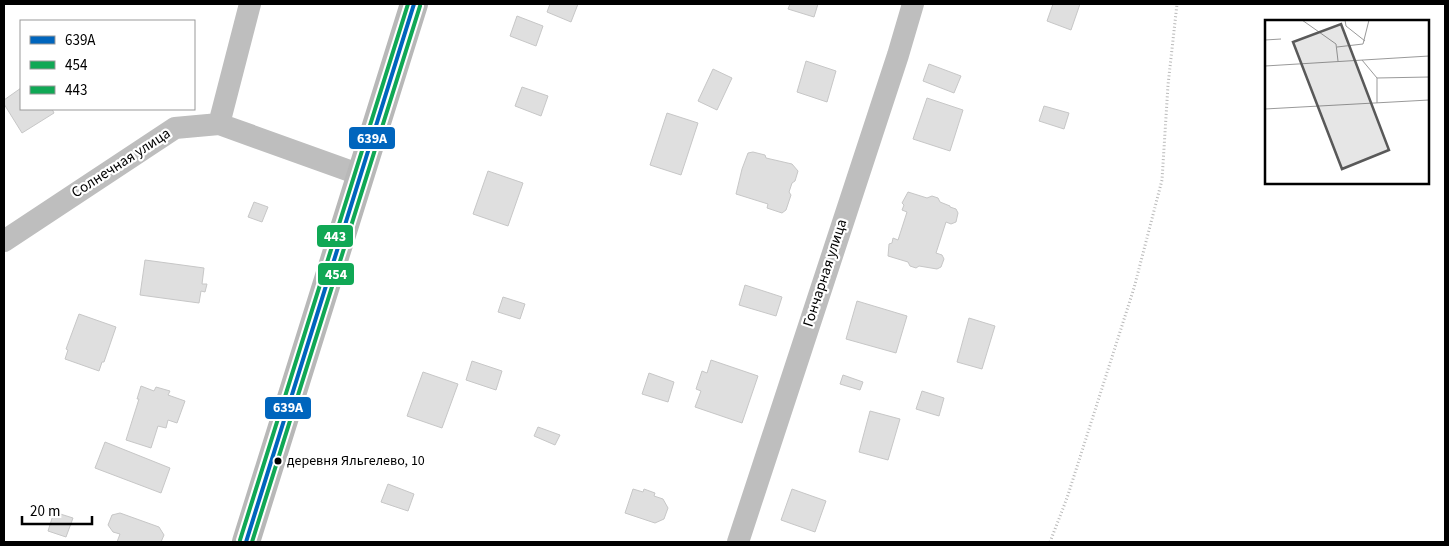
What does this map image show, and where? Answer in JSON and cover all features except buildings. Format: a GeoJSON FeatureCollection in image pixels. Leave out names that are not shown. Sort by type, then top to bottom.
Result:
{"type":"FeatureCollection","features":[{"type":"Feature","properties":{"kind":"main road"},"geometry":{"type":"LineString","coordinates":[[246,542],[414,4]]}},
{"type":"Feature","properties":{"kind":"street"},"geometry":{"type":"LineString","coordinates":[[219,124],[250,4]]}},
{"type":"Feature","properties":{"kind":"street","name":"Гончарная улица"},"geometry":{"type":"LineString","coordinates":[[738,542],[898,55],[913,4]]}},
{"type":"Feature","properties":{"kind":"street","name":"Солнечная улица"},"geometry":{"type":"LineString","coordinates":[[4,241],[175,128],[219,124],[361,175]]}},
{"type":"Feature","properties":{"kind":"path"},"geometry":{"type":"LineString","coordinates":[[1050,542],[1067,498],[1134,288],[1162,180],[1168,85],[1177,4]]}},
{"type":"Feature","properties":{"kind":"transit line","name":"443"},"geometry":{"type":"LineString","coordinates":[[240,540],[408,4]]}},
{"type":"Feature","properties":{"kind":"transit line","name":"639А"},"geometry":{"type":"LineString","coordinates":[[246,542],[414,4]]}},
{"type":"Feature","properties":{"kind":"transit line","name":"454"},"geometry":{"type":"LineString","coordinates":[[252,542],[420,6]]}},
{"type":"Feature","properties":{"kind":"place","name":"деревня Яльгелево, 10"},"geometry":{"type":"Point","coordinates":[278,461]}}]}
